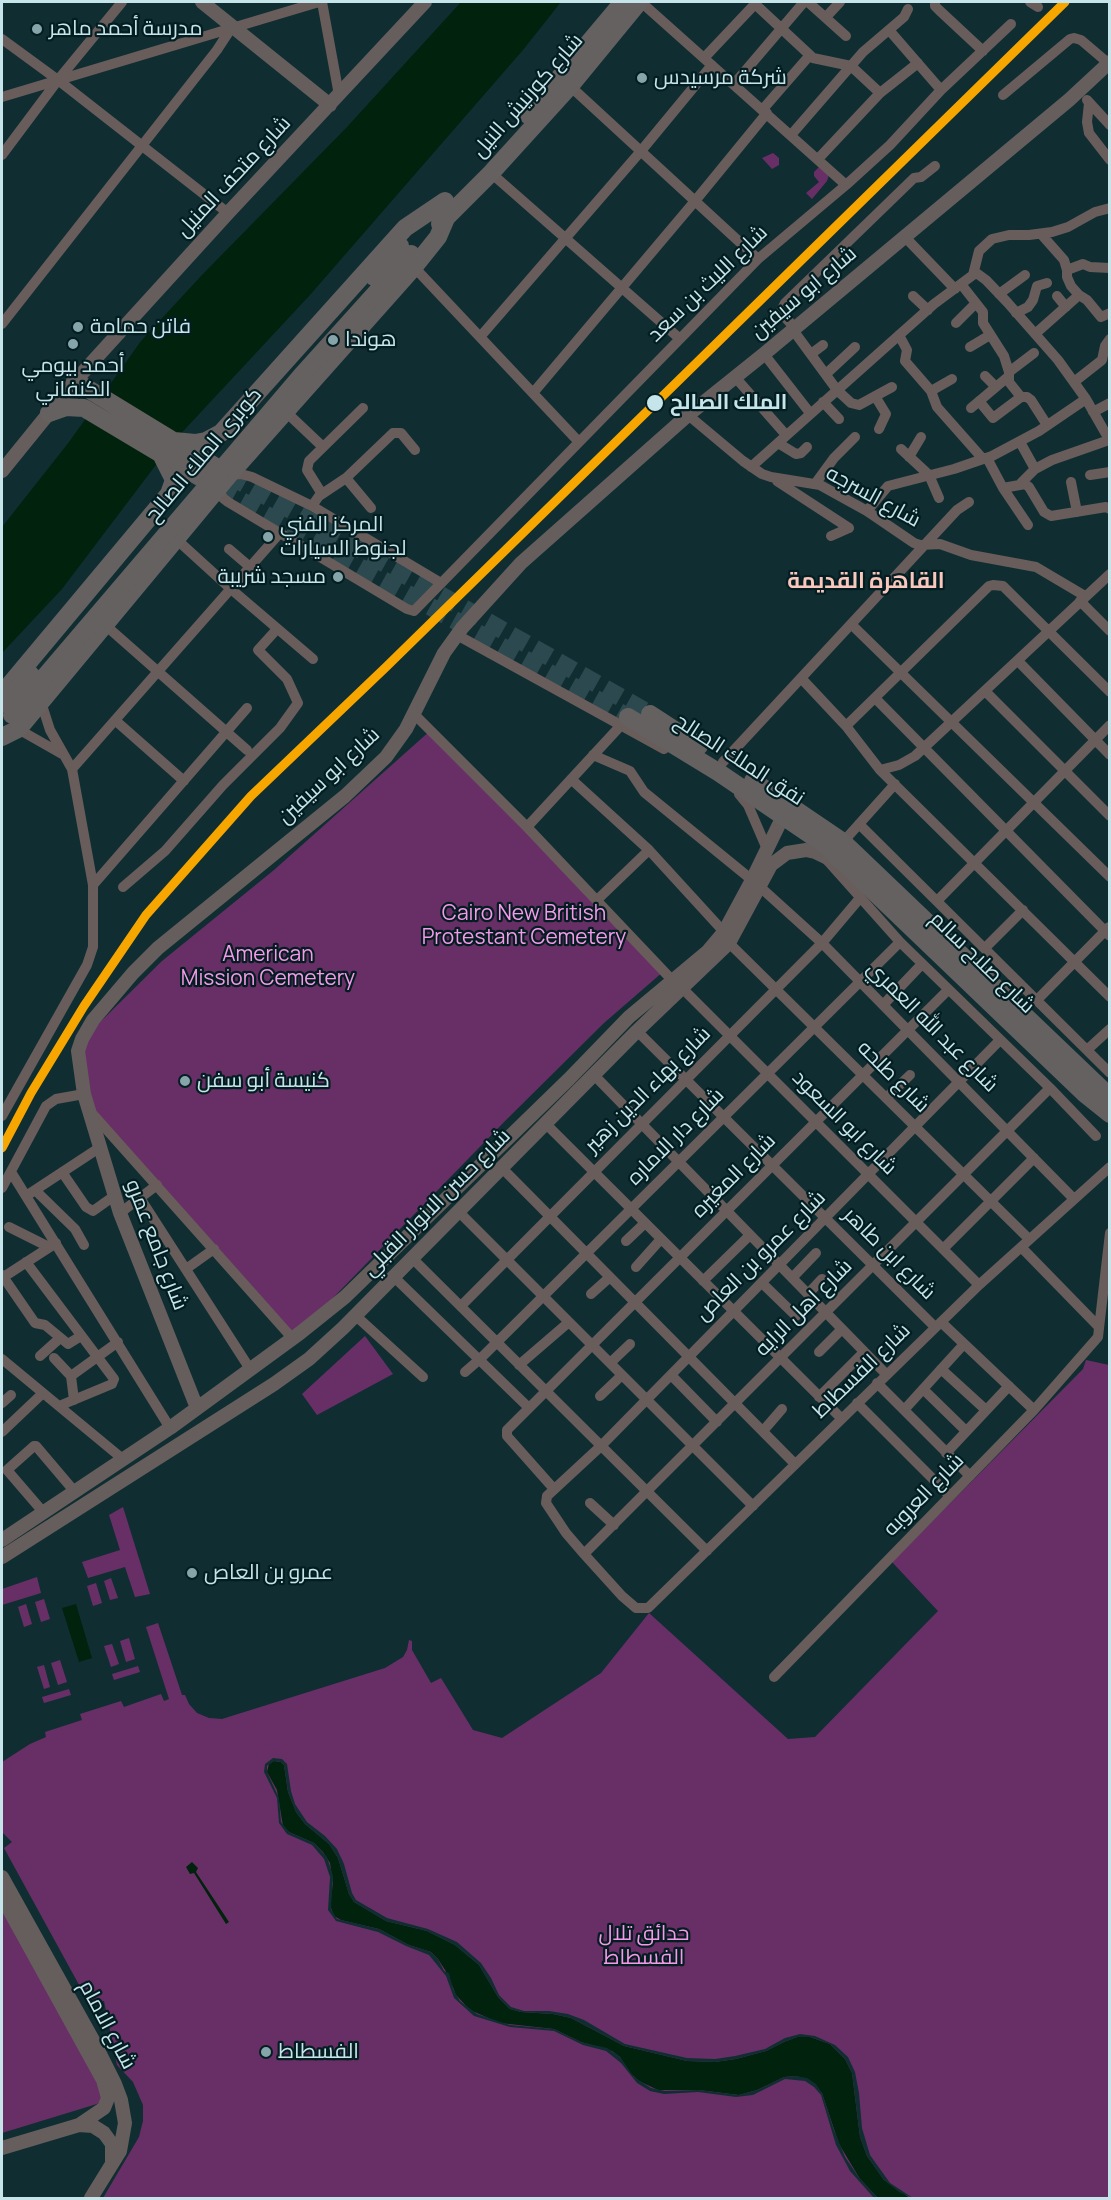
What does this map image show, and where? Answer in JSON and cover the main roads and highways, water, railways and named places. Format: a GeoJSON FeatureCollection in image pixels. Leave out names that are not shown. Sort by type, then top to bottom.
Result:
{"type":"FeatureCollection","features":[{"type":"Feature","properties":{"kind":"highway","name":"شارع كورنيش النيل"},"geometry":{"type":"LineString","coordinates":[[446,208],[623,2]]}},
{"type":"Feature","properties":{"kind":"highway","name":"شارع كورنيش النيل"},"geometry":{"type":"LineString","coordinates":[[446,208],[491,172],[570,86],[640,2]]}},
{"type":"Feature","properties":{"kind":"highway"},"geometry":{"type":"LineString","coordinates":[[7,731],[41,702],[223,481],[414,267],[438,237],[446,208]]}},
{"type":"Feature","properties":{"kind":"highway"},"geometry":{"type":"LineString","coordinates":[[168,454],[195,446],[220,433],[405,228],[446,208]]}},
{"type":"Feature","properties":{"kind":"highway","name":"كوبرى الملك الصالح"},"geometry":{"type":"LineString","coordinates":[[2,708],[400,246],[446,208]]}},
{"type":"Feature","properties":{"kind":"highway","name":"كوبرى الملك الصالح"},"geometry":{"type":"LineString","coordinates":[[7,731],[301,376],[446,208]]}},
{"type":"Feature","properties":{"kind":"highway"},"geometry":{"type":"LineString","coordinates":[[49,414],[87,398],[168,454],[223,481]]}},
{"type":"Feature","properties":{"kind":"highway"},"geometry":{"type":"LineString","coordinates":[[246,405],[272,425]]}},
{"type":"Feature","properties":{"kind":"highway"},"geometry":{"type":"LineString","coordinates":[[195,446],[223,481]]}},
{"type":"Feature","properties":{"kind":"highway"},"geometry":{"type":"LineString","coordinates":[[2,694],[151,517],[173,487],[174,480],[168,454]]}},
{"type":"Feature","properties":{"kind":"highway"},"geometry":{"type":"LineString","coordinates":[[151,517],[157,516],[168,522],[175,538]]}},
{"type":"Feature","properties":{"kind":"highway","name":"نفق الملك الصالح"},"geometry":{"type":"LineString","coordinates":[[650,714],[719,770]]}},
{"type":"Feature","properties":{"kind":"highway","name":"نفق الملك الصالح"},"geometry":{"type":"LineString","coordinates":[[625,721],[719,770],[786,810],[831,844]]}},
{"type":"Feature","properties":{"kind":"highway","name":"شارع صلاح سالم"},"geometry":{"type":"LineString","coordinates":[[831,844],[852,869],[1085,1094],[1110,1114]]}},
{"type":"Feature","properties":{"kind":"highway","name":"شارع صلاح سالم"},"geometry":{"type":"LineString","coordinates":[[831,844],[1110,1097]]}},
{"type":"Feature","properties":{"kind":"main road"},"geometry":{"type":"LineString","coordinates":[[202,2],[232,27],[334,100]]}},
{"type":"Feature","properties":{"kind":"main road","name":"شارع متحف المنيل"},"geometry":{"type":"LineString","coordinates":[[2,471],[49,414],[87,398],[228,213],[425,2]]}},
{"type":"Feature","properties":{"kind":"main road","name":"شارع ابو سيفين"},"geometry":{"type":"LineString","coordinates":[[84,1094],[78,1051],[81,1039],[93,1020],[133,973],[158,948],[365,777],[386,757],[406,729],[434,670],[456,635],[521,562],[687,414],[764,354],[1109,63]]}},
{"type":"Feature","properties":{"kind":"main road","name":"شارع حسن الانوار القبلي"},"geometry":{"type":"LineString","coordinates":[[2,1557],[300,1367],[327,1344],[726,938],[755,883],[767,849],[786,810]]}},
{"type":"Feature","properties":{"kind":"main road","name":"شارع حسن الانوار القبلي"},"geometry":{"type":"LineString","coordinates":[[755,883],[771,865],[787,854],[831,844]]}},
{"type":"Feature","properties":{"kind":"main road","name":"شارع حسن الانوار القبلي"},"geometry":{"type":"LineString","coordinates":[[2,1540],[170,1428],[289,1342],[354,1289],[629,1017],[678,985]]}},
{"type":"Feature","properties":{"kind":"main road","name":"شارع جامع عمرو"},"geometry":{"type":"LineString","coordinates":[[84,1094],[120,1213],[197,1408]]}},
{"type":"Feature","properties":{"kind":"main road"},"geometry":{"type":"LineString","coordinates":[[289,1342],[300,1367]]}},
{"type":"Feature","properties":{"kind":"main road"},"geometry":{"type":"LineString","coordinates":[[96,1478],[105,1492]]}},
{"type":"Feature","properties":{"kind":"main road","name":"شارع الامام"},"geometry":{"type":"LineString","coordinates":[[2,1876],[94,2042],[121,2100],[124,2131],[120,2151],[91,2199]]}},
{"type":"Feature","properties":{"kind":"main road","name":"شارع الامام"},"geometry":{"type":"LineString","coordinates":[[2,1897],[103,2080],[108,2093],[107,2103]]}},
{"type":"Feature","properties":{"kind":"main road"},"geometry":{"type":"LineString","coordinates":[[79,2126],[107,2103],[115,2105],[121,2100]]}},
{"type":"Feature","properties":{"kind":"main road"},"geometry":{"type":"LineString","coordinates":[[2,2148],[79,2126],[93,2126],[104,2133],[112,2144],[111,2164]]}},
{"type":"Feature","properties":{"kind":"tunnel"},"geometry":{"type":"LineString","coordinates":[[229,475],[650,714]]}},
{"type":"Feature","properties":{"kind":"tunnel"},"geometry":{"type":"LineString","coordinates":[[218,488],[628,717]]}},
{"type":"Feature","properties":{"kind":"place","name":"مدرسة أحمد ماهر"},"geometry":{"type":"Point","coordinates":[37,29]}},
{"type":"Feature","properties":{"kind":"place","name":"شركة مرسيدس"},"geometry":{"type":"Point","coordinates":[642,78]}},
{"type":"Feature","properties":{"kind":"place","name":"فاتن حمامة"},"geometry":{"type":"Point","coordinates":[78,327]}},
{"type":"Feature","properties":{"kind":"place","name":"هوندا"},"geometry":{"type":"Point","coordinates":[333,340]}},
{"type":"Feature","properties":{"kind":"place","name":"أحمد بيومي الكنفاني"},"geometry":{"type":"Point","coordinates":[73,344]}},
{"type":"Feature","properties":{"kind":"place","name":"الملك الصالح"},"geometry":{"type":"Point","coordinates":[655,403]}},
{"type":"Feature","properties":{"kind":"place","name":"المركز الفني لجنوط السيارات"},"geometry":{"type":"Point","coordinates":[268,537]}},
{"type":"Feature","properties":{"kind":"place","name":"مسجد شريبة"},"geometry":{"type":"Point","coordinates":[338,577]}},
{"type":"Feature","properties":{"kind":"place","name":"كنيسة أبو سفن"},"geometry":{"type":"Point","coordinates":[185,1081]}},
{"type":"Feature","properties":{"kind":"place","name":"عمرو بن العاص"},"geometry":{"type":"Point","coordinates":[192,1573]}},
{"type":"Feature","properties":{"kind":"place","name":"الفسطاط"},"geometry":{"type":"Point","coordinates":[266,2052]}},
{"type":"Feature","properties":{"kind":"district","name":"القاهرة القديمة"},"geometry":{"type":"Point","coordinates":[866,582]}},
{"type":"Feature","properties":{"kind":"park label","name":"Cairo New British Protestant Cemetery"},"geometry":{"type":"Point","coordinates":[524,926]}},
{"type":"Feature","properties":{"kind":"park label","name":"American Mission Cemetery"},"geometry":{"type":"Point","coordinates":[268,967]}},
{"type":"Feature","properties":{"kind":"park label","name":"حدائق تلال الفسطاط"},"geometry":{"type":"Point","coordinates":[644,1946]}}]}
